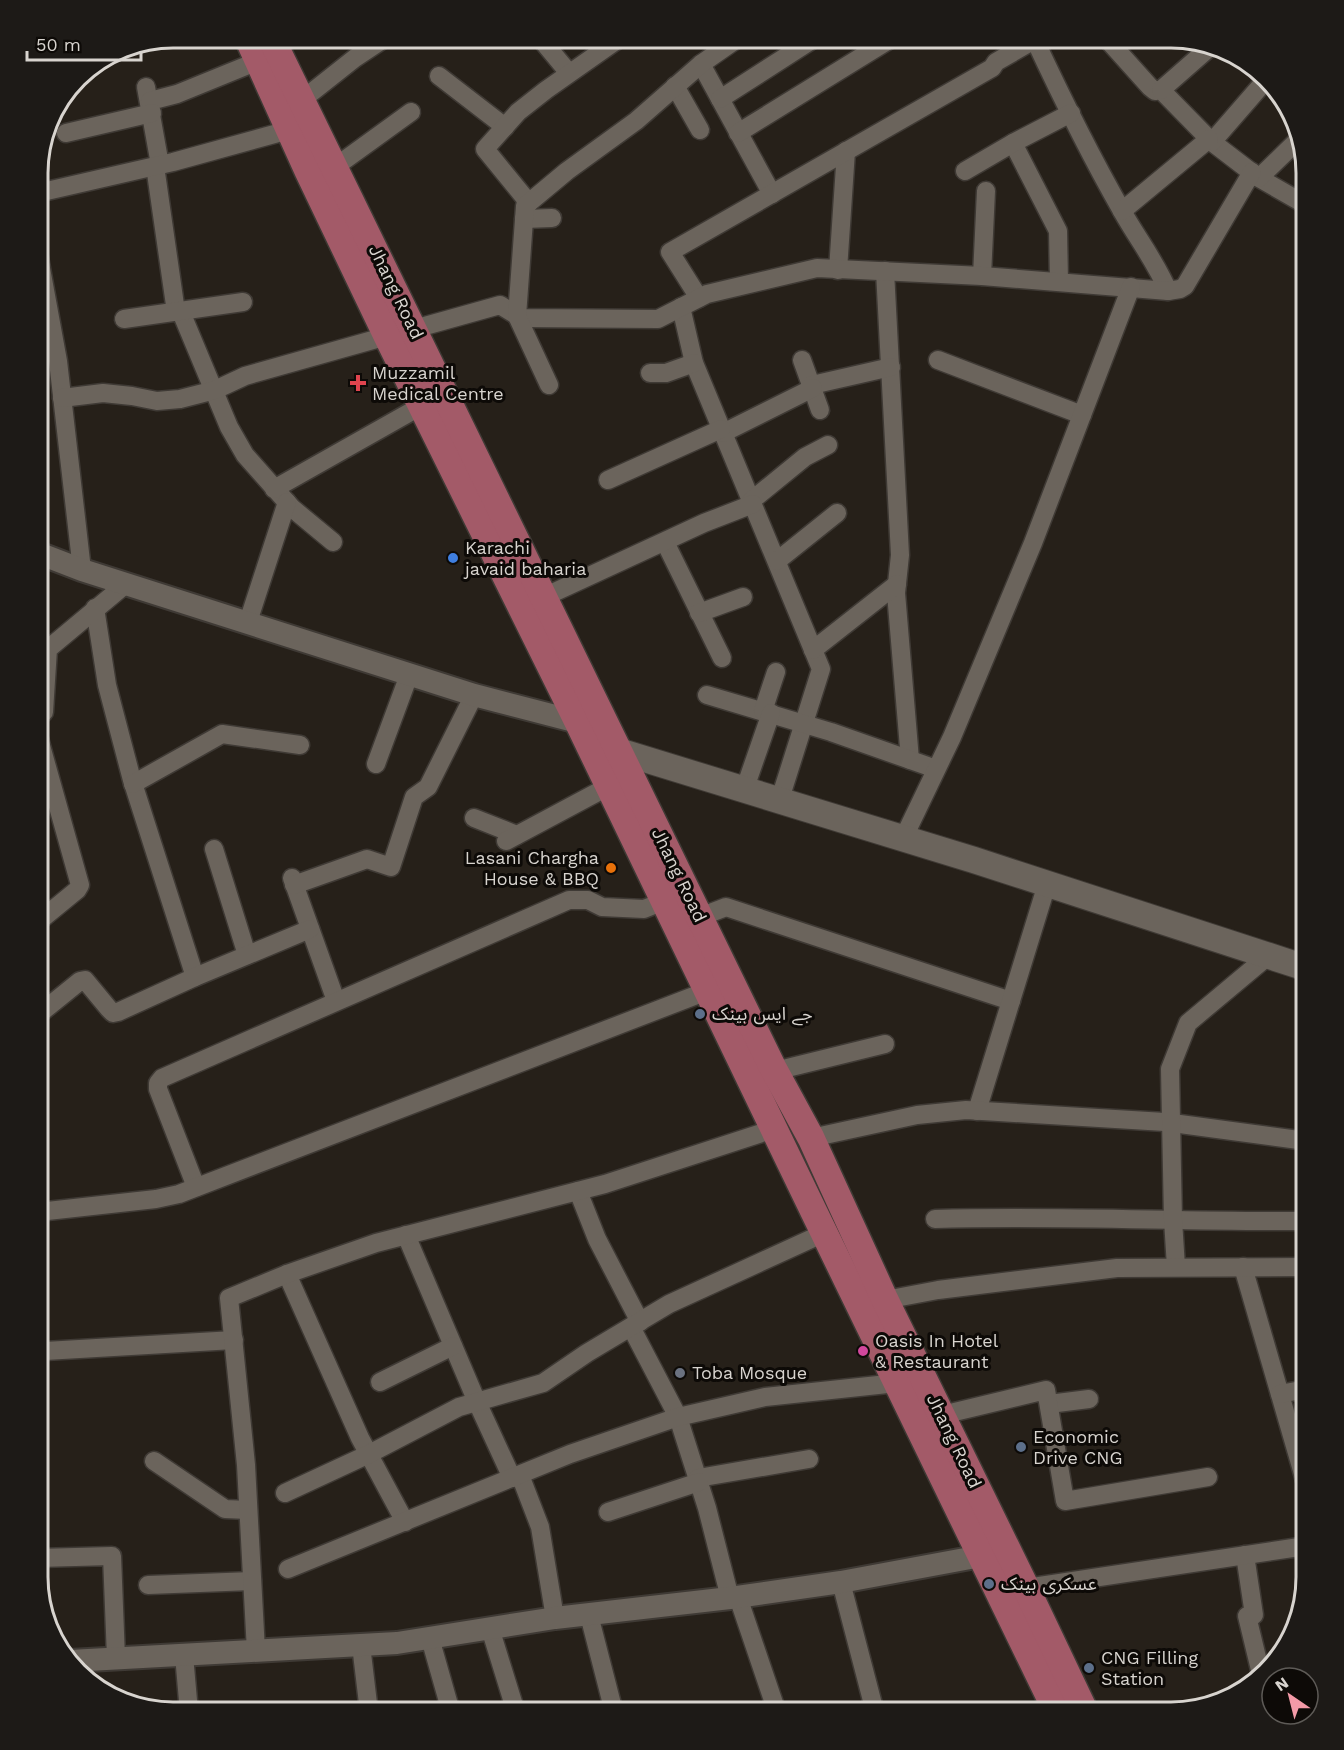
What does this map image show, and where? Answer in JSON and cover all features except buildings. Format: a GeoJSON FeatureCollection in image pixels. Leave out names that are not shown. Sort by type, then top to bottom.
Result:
{"type":"FeatureCollection","features":[{"type":"Feature","properties":{"kind":"main road","name":"Jhang Road"},"geometry":{"type":"LineString","coordinates":[[260,48],[289,130],[387,336],[583,731],[1052,1702]]}},
{"type":"Feature","properties":{"kind":"main road","name":"Jhang Road"},"geometry":{"type":"LineString","coordinates":[[261,48],[302,100],[775,1071],[811,1138],[885,1300],[1080,1702]]}},
{"type":"Feature","properties":{"kind":"main road"},"geometry":{"type":"LineString","coordinates":[[583,731],[618,750],[780,799],[832,818],[1047,884],[1296,965]]}},
{"type":"Feature","properties":{"kind":"street"},"geometry":{"type":"LineString","coordinates":[[66,133],[149,100],[177,94],[254,48]]}},
{"type":"Feature","properties":{"kind":"street"},"geometry":{"type":"LineString","coordinates":[[302,100],[372,48]]}},
{"type":"Feature","properties":{"kind":"street"},"geometry":{"type":"LineString","coordinates":[[548,48],[569,73]]}},
{"type":"Feature","properties":{"kind":"street"},"geometry":{"type":"LineString","coordinates":[[549,384],[517,316],[527,211],[485,149],[519,112],[605,48]]}},
{"type":"Feature","properties":{"kind":"street"},"geometry":{"type":"LineString","coordinates":[[527,211],[567,171],[636,121],[701,64],[724,48]]}},
{"type":"Feature","properties":{"kind":"street"},"geometry":{"type":"LineString","coordinates":[[720,99],[799,48]]}},
{"type":"Feature","properties":{"kind":"street"},"geometry":{"type":"LineString","coordinates":[[738,133],[876,48]]}},
{"type":"Feature","properties":{"kind":"street"},"geometry":{"type":"LineString","coordinates":[[699,298],[669,252],[992,68],[996,62],[1019,48]]}},
{"type":"Feature","properties":{"kind":"street"},"geometry":{"type":"LineString","coordinates":[[1038,48],[1122,212],[1162,276],[1168,291]]}},
{"type":"Feature","properties":{"kind":"street"},"geometry":{"type":"LineString","coordinates":[[1115,48],[1155,91],[1161,90],[1204,53]]}},
{"type":"Feature","properties":{"kind":"street"},"geometry":{"type":"LineString","coordinates":[[701,64],[772,194]]}},
{"type":"Feature","properties":{"kind":"street"},"geometry":{"type":"LineString","coordinates":[[439,76],[505,127]]}},
{"type":"Feature","properties":{"kind":"street"},"geometry":{"type":"LineString","coordinates":[[1122,212],[1211,140],[1260,86]]}},
{"type":"Feature","properties":{"kind":"street"},"geometry":{"type":"LineString","coordinates":[[675,87],[700,130]]}},
{"type":"Feature","properties":{"kind":"street"},"geometry":{"type":"LineString","coordinates":[[1161,90],[1211,140],[1256,175],[1296,199]]}},
{"type":"Feature","properties":{"kind":"street"},"geometry":{"type":"LineString","coordinates":[[149,100],[179,312],[215,390],[229,427],[244,455],[287,502],[333,543]]}},
{"type":"Feature","properties":{"kind":"street"},"geometry":{"type":"LineString","coordinates":[[334,167],[411,112]]}},
{"type":"Feature","properties":{"kind":"street"},"geometry":{"type":"LineString","coordinates":[[965,171],[1071,113]]}},
{"type":"Feature","properties":{"kind":"street"},"geometry":{"type":"LineString","coordinates":[[48,191],[158,166],[289,130]]}},
{"type":"Feature","properties":{"kind":"street"},"geometry":{"type":"LineString","coordinates":[[1013,143],[1058,231],[1059,281]]}},
{"type":"Feature","properties":{"kind":"street"},"geometry":{"type":"LineString","coordinates":[[414,329],[500,305],[521,318],[658,319],[707,294],[817,268],[1059,281],[1168,291],[1180,289],[1185,286],[1256,175],[1293,144]]}},
{"type":"Feature","properties":{"kind":"street"},"geometry":{"type":"LineString","coordinates":[[838,270],[846,151]]}},
{"type":"Feature","properties":{"kind":"street"},"geometry":{"type":"LineString","coordinates":[[982,276],[986,191]]}},
{"type":"Feature","properties":{"kind":"street"},"geometry":{"type":"LineString","coordinates":[[527,211],[552,218]]}},
{"type":"Feature","properties":{"kind":"street"},"geometry":{"type":"LineString","coordinates":[[885,271],[900,555],[897,604],[910,760]]}},
{"type":"Feature","properties":{"kind":"street"},"geometry":{"type":"LineString","coordinates":[[903,839],[936,769],[1034,543],[1131,287]]}},
{"type":"Feature","properties":{"kind":"street"},"geometry":{"type":"LineString","coordinates":[[124,320],[243,302]]}},
{"type":"Feature","properties":{"kind":"street"},"geometry":{"type":"LineString","coordinates":[[48,306],[58,361],[82,570]]}},
{"type":"Feature","properties":{"kind":"street"},"geometry":{"type":"LineString","coordinates":[[681,307],[694,363],[821,669],[780,799]]}},
{"type":"Feature","properties":{"kind":"street"},"geometry":{"type":"LineString","coordinates":[[62,398],[103,393],[157,401],[180,399],[215,390],[245,376],[387,336]]}},
{"type":"Feature","properties":{"kind":"street"},"geometry":{"type":"LineString","coordinates":[[802,360],[820,410]]}},
{"type":"Feature","properties":{"kind":"street"},"geometry":{"type":"LineString","coordinates":[[938,360],[1082,415]]}},
{"type":"Feature","properties":{"kind":"street"},"geometry":{"type":"LineString","coordinates":[[650,374],[666,373],[694,363]]}},
{"type":"Feature","properties":{"kind":"street"},"geometry":{"type":"LineString","coordinates":[[608,480],[722,431],[812,387],[891,367]]}},
{"type":"Feature","properties":{"kind":"street"},"geometry":{"type":"LineString","coordinates":[[274,489],[422,406]]}},
{"type":"Feature","properties":{"kind":"street"},"geometry":{"type":"LineString","coordinates":[[544,597],[752,502],[805,457],[828,445]]}},
{"type":"Feature","properties":{"kind":"street"},"geometry":{"type":"LineString","coordinates":[[248,622],[287,502]]}},
{"type":"Feature","properties":{"kind":"street"},"geometry":{"type":"LineString","coordinates":[[777,561],[837,513]]}},
{"type":"Feature","properties":{"kind":"street"},"geometry":{"type":"LineString","coordinates":[[664,542],[722,658]]}},
{"type":"Feature","properties":{"kind":"street"},"geometry":{"type":"LineString","coordinates":[[48,557],[82,570],[583,731]]}},
{"type":"Feature","properties":{"kind":"street"},"geometry":{"type":"LineString","coordinates":[[48,649],[127,583]]}},
{"type":"Feature","properties":{"kind":"street"},"geometry":{"type":"LineString","coordinates":[[813,650],[897,584]]}},
{"type":"Feature","properties":{"kind":"street"},"geometry":{"type":"LineString","coordinates":[[699,613],[743,597]]}},
{"type":"Feature","properties":{"kind":"street"},"geometry":{"type":"LineString","coordinates":[[95,608],[107,685],[133,784],[195,977]]}},
{"type":"Feature","properties":{"kind":"street"},"geometry":{"type":"LineString","coordinates":[[745,789],[776,672]]}},
{"type":"Feature","properties":{"kind":"street"},"geometry":{"type":"LineString","coordinates":[[376,764],[409,675]]}},
{"type":"Feature","properties":{"kind":"street"},"geometry":{"type":"LineString","coordinates":[[336,1001],[293,882],[367,859],[391,867],[414,797],[428,787],[474,695]]}},
{"type":"Feature","properties":{"kind":"street"},"geometry":{"type":"LineString","coordinates":[[707,695],[804,723],[936,769]]}},
{"type":"Feature","properties":{"kind":"street"},"geometry":{"type":"LineString","coordinates":[[133,784],[222,734],[300,745]]}},
{"type":"Feature","properties":{"kind":"street"},"geometry":{"type":"LineString","coordinates":[[48,771],[80,885],[48,914]]}},
{"type":"Feature","properties":{"kind":"street"},"geometry":{"type":"LineString","coordinates":[[474,818],[512,838],[609,786]]}},
{"type":"Feature","properties":{"kind":"street"},"geometry":{"type":"LineString","coordinates":[[214,849],[247,955]]}},
{"type":"Feature","properties":{"kind":"street"},"geometry":{"type":"LineString","coordinates":[[977,1111],[1047,884]]}},
{"type":"Feature","properties":{"kind":"street"},"geometry":{"type":"LineString","coordinates":[[196,1187],[158,1089],[158,1083],[162,1078],[569,900],[588,900],[602,907],[645,909],[664,901]]}},
{"type":"Feature","properties":{"kind":"street"},"geometry":{"type":"LineString","coordinates":[[700,917],[726,907],[1011,1001]]}},
{"type":"Feature","properties":{"kind":"street"},"geometry":{"type":"LineString","coordinates":[[48,1007],[80,981],[85,980],[113,1013],[310,929]]}},
{"type":"Feature","properties":{"kind":"street"},"geometry":{"type":"LineString","coordinates":[[1176,1267],[1170,1069],[1188,1023],[1268,956]]}},
{"type":"Feature","properties":{"kind":"street"},"geometry":{"type":"LineString","coordinates":[[48,1211],[156,1199],[196,1187],[707,991]]}},
{"type":"Feature","properties":{"kind":"street"},"geometry":{"type":"LineString","coordinates":[[775,1071],[885,1044]]}},
{"type":"Feature","properties":{"kind":"street"},"geometry":{"type":"LineString","coordinates":[[811,1138],[917,1115],[977,1111],[1172,1123],[1296,1139]]}},
{"type":"Feature","properties":{"kind":"street"},"geometry":{"type":"LineString","coordinates":[[256,1651],[248,1510],[234,1340],[228,1298],[287,1274],[376,1243],[578,1191],[774,1129]]}},
{"type":"Feature","properties":{"kind":"street"},"geometry":{"type":"LineString","coordinates":[[578,1191],[597,1239],[678,1417],[734,1597],[773,1702]]}},
{"type":"Feature","properties":{"kind":"street"},"geometry":{"type":"LineString","coordinates":[[935,1219],[1011,1216],[1296,1221]]}},
{"type":"Feature","properties":{"kind":"street"},"geometry":{"type":"LineString","coordinates":[[285,1493],[369,1454],[459,1407],[543,1383],[669,1304],[824,1233]]}},
{"type":"Feature","properties":{"kind":"street"},"geometry":{"type":"LineString","coordinates":[[406,1235],[477,1402],[540,1527],[555,1618]]}},
{"type":"Feature","properties":{"kind":"street"},"geometry":{"type":"LineString","coordinates":[[1243,1267],[1296,1449]]}},
{"type":"Feature","properties":{"kind":"street"},"geometry":{"type":"LineString","coordinates":[[885,1300],[938,1290],[1117,1268],[1296,1267]]}},
{"type":"Feature","properties":{"kind":"street"},"geometry":{"type":"LineString","coordinates":[[287,1274],[323,1358],[405,1522]]}},
{"type":"Feature","properties":{"kind":"street"},"geometry":{"type":"LineString","coordinates":[[48,1351],[234,1340]]}},
{"type":"Feature","properties":{"kind":"street"},"geometry":{"type":"LineString","coordinates":[[380,1383],[453,1346]]}},
{"type":"Feature","properties":{"kind":"street"},"geometry":{"type":"LineString","coordinates":[[288,1569],[570,1454],[678,1417],[765,1397],[897,1383]]}},
{"type":"Feature","properties":{"kind":"street"},"geometry":{"type":"LineString","coordinates":[[942,1415],[1046,1390],[1065,1501],[1208,1477]]}},
{"type":"Feature","properties":{"kind":"street"},"geometry":{"type":"LineString","coordinates":[[1280,1394],[1296,1391]]}},
{"type":"Feature","properties":{"kind":"street"},"geometry":{"type":"LineString","coordinates":[[1049,1404],[1089,1399]]}},
{"type":"Feature","properties":{"kind":"street"},"geometry":{"type":"LineString","coordinates":[[608,1512],[698,1480],[809,1459]]}},
{"type":"Feature","properties":{"kind":"street"},"geometry":{"type":"LineString","coordinates":[[154,1461],[225,1509],[248,1510]]}},
{"type":"Feature","properties":{"kind":"street"},"geometry":{"type":"LineString","coordinates":[[1026,1588],[1296,1547]]}},
{"type":"Feature","properties":{"kind":"street"},"geometry":{"type":"LineString","coordinates":[[1245,1555],[1254,1615],[1247,1616],[1259,1665]]}},
{"type":"Feature","properties":{"kind":"street"},"geometry":{"type":"LineString","coordinates":[[48,1558],[112,1556],[116,1659]]}},
{"type":"Feature","properties":{"kind":"street"},"geometry":{"type":"LineString","coordinates":[[81,1661],[397,1643],[555,1618],[841,1582],[981,1556]]}},
{"type":"Feature","properties":{"kind":"street"},"geometry":{"type":"LineString","coordinates":[[148,1586],[252,1581]]}},
{"type":"Feature","properties":{"kind":"street"},"geometry":{"type":"LineString","coordinates":[[841,1582],[872,1702]]}},
{"type":"Feature","properties":{"kind":"street"},"geometry":{"type":"LineString","coordinates":[[589,1615],[611,1702]]}},
{"type":"Feature","properties":{"kind":"street"},"geometry":{"type":"LineString","coordinates":[[490,1628],[513,1702]]}},
{"type":"Feature","properties":{"kind":"street"},"geometry":{"type":"LineString","coordinates":[[430,1638],[448,1702]]}},
{"type":"Feature","properties":{"kind":"street"},"geometry":{"type":"LineString","coordinates":[[361,1645],[368,1702]]}},
{"type":"Feature","properties":{"kind":"street"},"geometry":{"type":"LineString","coordinates":[[184,1654],[188,1702]]}},
{"type":"Feature","properties":{"kind":"place","name":"Muzzamil Medical Centre"},"geometry":{"type":"Point","coordinates":[358,383]}},
{"type":"Feature","properties":{"kind":"place","name":"Karachi javaid baharia"},"geometry":{"type":"Point","coordinates":[453,558]}},
{"type":"Feature","properties":{"kind":"place","name":"Lasani Chargha House & BBQ"},"geometry":{"type":"Point","coordinates":[611,868]}},
{"type":"Feature","properties":{"kind":"place","name":"جے ایس بینک"},"geometry":{"type":"Point","coordinates":[700,1014]}},
{"type":"Feature","properties":{"kind":"place","name":"Oasis In Hotel & Restaurant"},"geometry":{"type":"Point","coordinates":[863,1351]}},
{"type":"Feature","properties":{"kind":"place","name":"Toba Mosque"},"geometry":{"type":"Point","coordinates":[680,1373]}},
{"type":"Feature","properties":{"kind":"place","name":"Economic Drive CNG"},"geometry":{"type":"Point","coordinates":[1021,1447]}},
{"type":"Feature","properties":{"kind":"place","name":"عسکری بینک"},"geometry":{"type":"Point","coordinates":[989,1584]}},
{"type":"Feature","properties":{"kind":"place","name":"CNG Filling Station"},"geometry":{"type":"Point","coordinates":[1089,1668]}}]}
